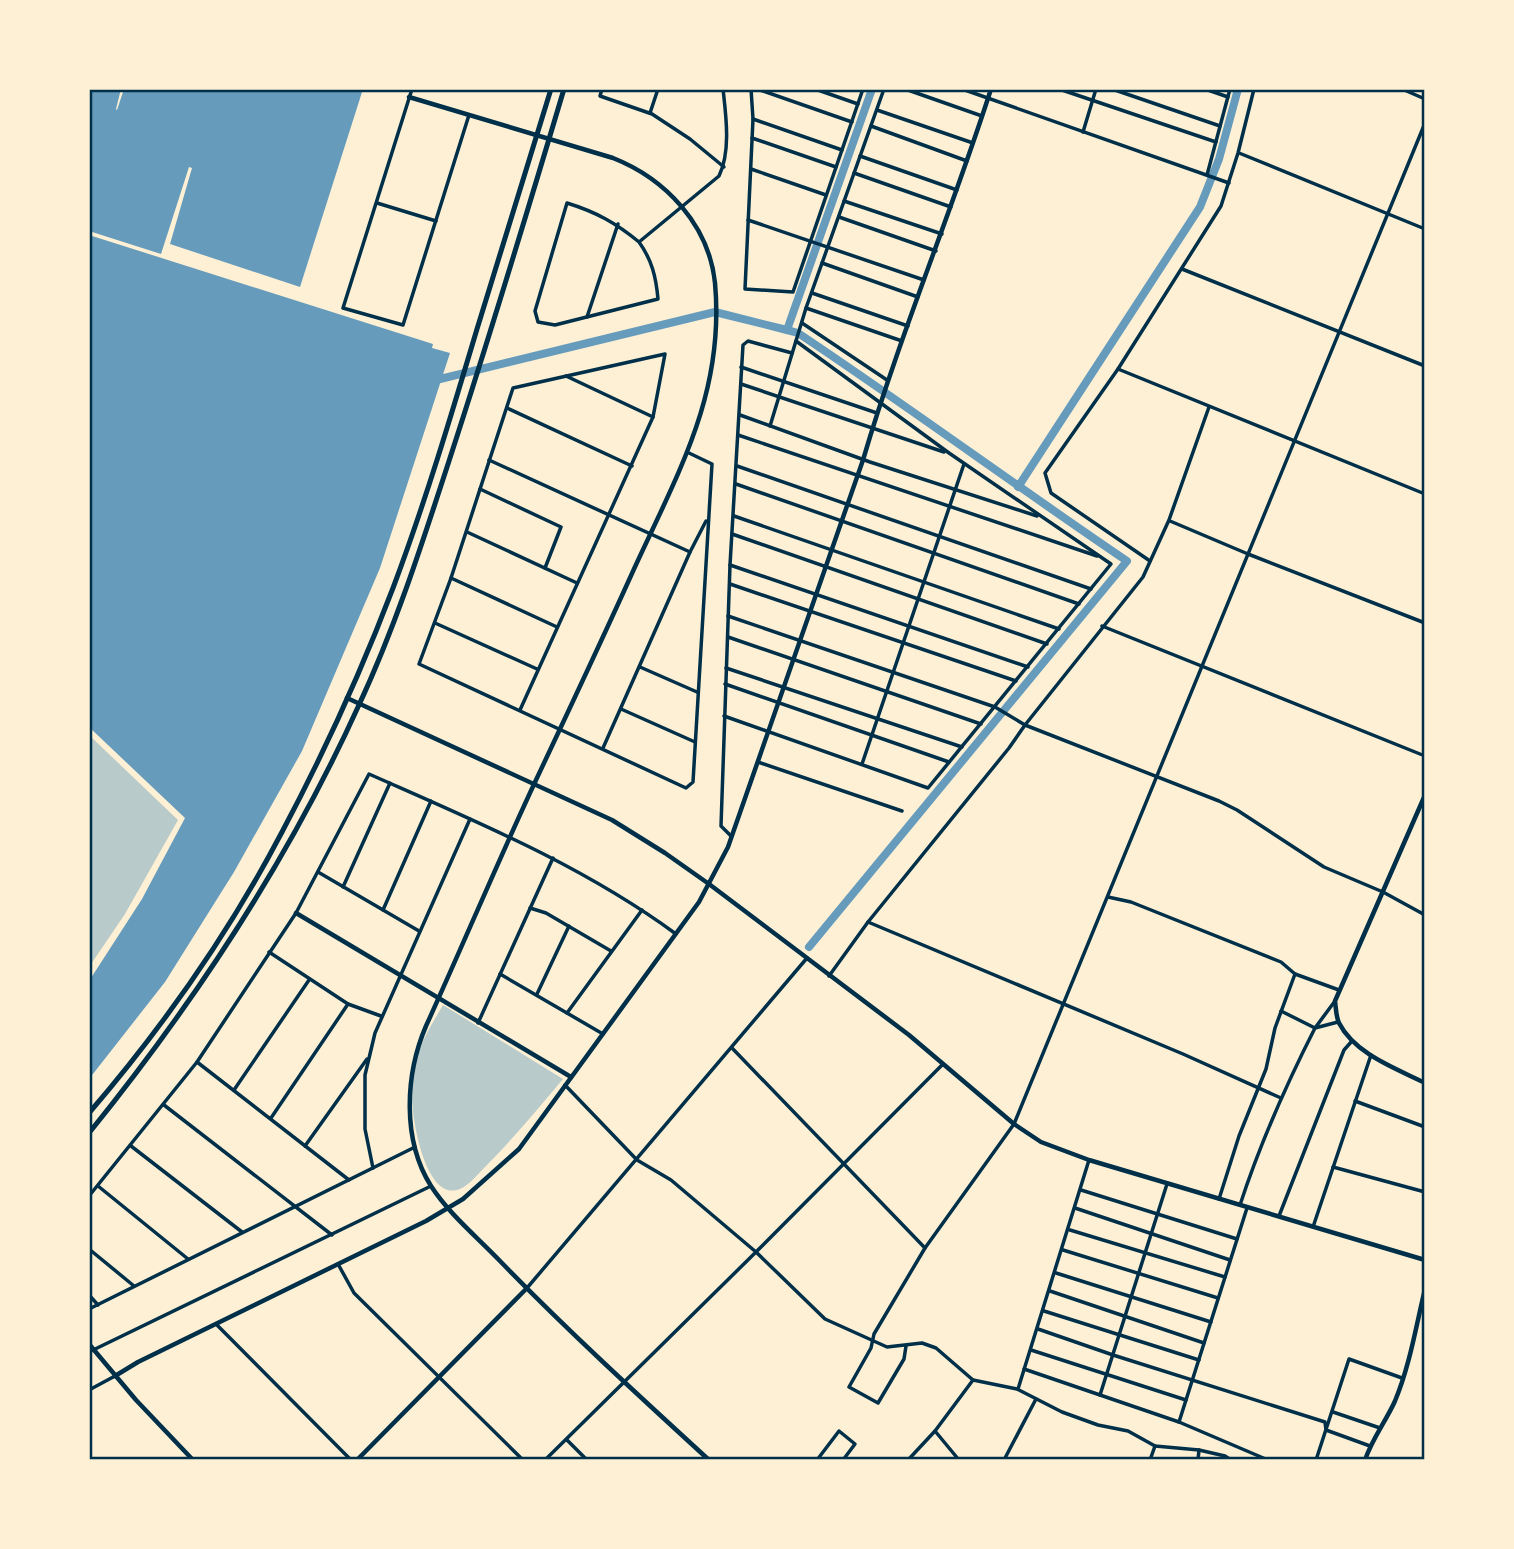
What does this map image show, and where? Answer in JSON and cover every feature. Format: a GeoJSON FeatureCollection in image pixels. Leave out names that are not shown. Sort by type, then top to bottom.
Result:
{"type":"FeatureCollection","features":[{"type":"Feature","properties":{"kind":"main road"},"geometry":{"type":"LineString","coordinates":[[89,1113],[137,1057],[193,979],[246,896],[282,832],[347,698],[396,578],[426,494],[551,89]]}},
{"type":"Feature","properties":{"kind":"main road"},"geometry":{"type":"LineString","coordinates":[[89,1133],[161,1041],[255,902],[360,704],[403,595],[471,393],[564,89]]}},
{"type":"Feature","properties":{"kind":"street"},"geometry":{"type":"LineString","coordinates":[[412,89],[343,309],[403,325],[469,115]]}},
{"type":"Feature","properties":{"kind":"street"},"geometry":{"type":"LineString","coordinates":[[602,89],[600,96],[650,113],[690,139],[724,167]]}},
{"type":"Feature","properties":{"kind":"street"},"geometry":{"type":"LineString","coordinates":[[650,113],[657,89]]}},
{"type":"Feature","properties":{"kind":"street"},"geometry":{"type":"LineString","coordinates":[[639,242],[719,176],[724,167],[726,129],[723,89]]}},
{"type":"Feature","properties":{"kind":"street"},"geometry":{"type":"LineString","coordinates":[[751,89],[753,119],[745,289],[793,292],[863,89]]}},
{"type":"Feature","properties":{"kind":"street"},"geometry":{"type":"LineString","coordinates":[[815,89],[858,104]]}},
{"type":"Feature","properties":{"kind":"street"},"geometry":{"type":"LineString","coordinates":[[770,426],[811,293],[884,89]]}},
{"type":"Feature","properties":{"kind":"street"},"geometry":{"type":"LineString","coordinates":[[905,89],[982,116]]}},
{"type":"Feature","properties":{"kind":"street"},"geometry":{"type":"LineString","coordinates":[[962,89],[1229,183]]}},
{"type":"Feature","properties":{"kind":"street"},"geometry":{"type":"LineString","coordinates":[[89,1390],[138,1362],[449,1208],[490,1177],[519,1149],[676,934],[709,884],[731,836],[863,460],[887,380],[936,251],[991,89]]}},
{"type":"Feature","properties":{"kind":"street"},"geometry":{"type":"LineString","coordinates":[[1059,89],[1216,142]]}},
{"type":"Feature","properties":{"kind":"street"},"geometry":{"type":"LineString","coordinates":[[1083,132],[1096,89]]}},
{"type":"Feature","properties":{"kind":"street"},"geometry":{"type":"LineString","coordinates":[[1112,89],[1220,126]]}},
{"type":"Feature","properties":{"kind":"street"},"geometry":{"type":"LineString","coordinates":[[1205,89],[1228,97]]}},
{"type":"Feature","properties":{"kind":"street"},"geometry":{"type":"LineString","coordinates":[[1207,175],[1230,89]]}},
{"type":"Feature","properties":{"kind":"street"},"geometry":{"type":"LineString","coordinates":[[1150,561],[1051,494],[1045,473],[1118,369],[1221,206],[1254,89]]}},
{"type":"Feature","properties":{"kind":"street"},"geometry":{"type":"LineString","coordinates":[[1402,89],[1425,99]]}},
{"type":"Feature","properties":{"kind":"street"},"geometry":{"type":"LineString","coordinates":[[753,103],[761,90],[852,122]]}},
{"type":"Feature","properties":{"kind":"street"},"geometry":{"type":"LineString","coordinates":[[409,97],[627,163],[658,184],[682,207],[703,240],[715,283],[715,334],[708,395],[689,453],[535,783],[419,1042],[413,1065],[410,1109],[415,1147],[431,1186],[449,1208],[527,1288],[709,1460]]}},
{"type":"Feature","properties":{"kind":"street"},"geometry":{"type":"LineString","coordinates":[[877,110],[973,143]]}},
{"type":"Feature","properties":{"kind":"street"},"geometry":{"type":"LineString","coordinates":[[753,119],[842,150]]}},
{"type":"Feature","properties":{"kind":"street"},"geometry":{"type":"LineString","coordinates":[[906,1346],[904,1359],[878,1403],[849,1387],[863,1364],[874,1334],[925,1248],[1014,1124],[1425,123]]}},
{"type":"Feature","properties":{"kind":"street"},"geometry":{"type":"LineString","coordinates":[[871,127],[967,161]]}},
{"type":"Feature","properties":{"kind":"street"},"geometry":{"type":"LineString","coordinates":[[752,138],[836,167]]}},
{"type":"Feature","properties":{"kind":"street"},"geometry":{"type":"LineString","coordinates":[[1238,153],[1425,229]]}},
{"type":"Feature","properties":{"kind":"street"},"geometry":{"type":"LineString","coordinates":[[860,156],[957,190]]}},
{"type":"Feature","properties":{"kind":"street"},"geometry":{"type":"LineString","coordinates":[[751,169],[826,195]]}},
{"type":"Feature","properties":{"kind":"street"},"geometry":{"type":"LineString","coordinates":[[854,173],[951,207]]}},
{"type":"Feature","properties":{"kind":"street"},"geometry":{"type":"LineString","coordinates":[[844,201],[942,234]]}},
{"type":"Feature","properties":{"kind":"street"},"geometry":{"type":"LineString","coordinates":[[377,203],[436,221]]}},
{"type":"Feature","properties":{"kind":"street"},"geometry":{"type":"LineString","coordinates":[[567,203],[618,224],[639,242],[648,254],[656,277],[658,299],[555,325],[538,322],[535,311],[567,203]]}},
{"type":"Feature","properties":{"kind":"street"},"geometry":{"type":"LineString","coordinates":[[838,217],[936,251]]}},
{"type":"Feature","properties":{"kind":"street"},"geometry":{"type":"LineString","coordinates":[[748,220],[925,280]]}},
{"type":"Feature","properties":{"kind":"street"},"geometry":{"type":"LineString","coordinates":[[587,317],[618,224]]}},
{"type":"Feature","properties":{"kind":"street"},"geometry":{"type":"LineString","coordinates":[[822,263],[918,297]]}},
{"type":"Feature","properties":{"kind":"street"},"geometry":{"type":"LineString","coordinates":[[1182,269],[1425,366]]}},
{"type":"Feature","properties":{"kind":"street"},"geometry":{"type":"LineString","coordinates":[[811,293],[908,326]]}},
{"type":"Feature","properties":{"kind":"street"},"geometry":{"type":"LineString","coordinates":[[806,308],[902,341]]}},
{"type":"Feature","properties":{"kind":"street"},"geometry":{"type":"LineString","coordinates":[[802,323],[887,380]]}},
{"type":"Feature","properties":{"kind":"street"},"geometry":{"type":"LineString","coordinates":[[731,836],[721,825],[723,716],[743,345],[748,341],[792,353]]}},
{"type":"Feature","properties":{"kind":"street"},"geometry":{"type":"LineString","coordinates":[[723,716],[928,788],[1111,564],[949,453],[796,341]]}},
{"type":"Feature","properties":{"kind":"street"},"geometry":{"type":"LineString","coordinates":[[520,710],[653,417],[665,354],[513,388],[467,532],[419,664],[686,788],[694,782],[712,464],[689,453]]}},
{"type":"Feature","properties":{"kind":"street"},"geometry":{"type":"LineString","coordinates":[[741,367],[877,413]]}},
{"type":"Feature","properties":{"kind":"street"},"geometry":{"type":"LineString","coordinates":[[1118,369],[1425,494]]}},
{"type":"Feature","properties":{"kind":"street"},"geometry":{"type":"LineString","coordinates":[[565,376],[653,417]]}},
{"type":"Feature","properties":{"kind":"street"},"geometry":{"type":"LineString","coordinates":[[741,384],[949,453]]}},
{"type":"Feature","properties":{"kind":"street"},"geometry":{"type":"LineString","coordinates":[[829,976],[1143,577],[1169,520],[1209,407]]}},
{"type":"Feature","properties":{"kind":"street"},"geometry":{"type":"LineString","coordinates":[[506,408],[632,466]]}},
{"type":"Feature","properties":{"kind":"street"},"geometry":{"type":"LineString","coordinates":[[739,415],[863,460],[1043,518]]}},
{"type":"Feature","properties":{"kind":"street"},"geometry":{"type":"LineString","coordinates":[[738,435],[1102,558]]}},
{"type":"Feature","properties":{"kind":"street"},"geometry":{"type":"LineString","coordinates":[[489,460],[690,552]]}},
{"type":"Feature","properties":{"kind":"street"},"geometry":{"type":"LineString","coordinates":[[862,764],[965,464]]}},
{"type":"Feature","properties":{"kind":"street"},"geometry":{"type":"LineString","coordinates":[[737,466],[1091,589]]}},
{"type":"Feature","properties":{"kind":"street"},"geometry":{"type":"LineString","coordinates":[[736,484],[1079,604]]}},
{"type":"Feature","properties":{"kind":"street"},"geometry":{"type":"LineString","coordinates":[[480,489],[561,527],[545,568]]}},
{"type":"Feature","properties":{"kind":"street"},"geometry":{"type":"LineString","coordinates":[[733,516],[1059,629]]}},
{"type":"Feature","properties":{"kind":"street"},"geometry":{"type":"LineString","coordinates":[[603,748],[708,517]]}},
{"type":"Feature","properties":{"kind":"street"},"geometry":{"type":"LineString","coordinates":[[1169,520],[1248,554],[1425,622]]}},
{"type":"Feature","properties":{"kind":"street"},"geometry":{"type":"LineString","coordinates":[[467,532],[577,583]]}},
{"type":"Feature","properties":{"kind":"street"},"geometry":{"type":"LineString","coordinates":[[732,534],[1047,644]]}},
{"type":"Feature","properties":{"kind":"street"},"geometry":{"type":"LineString","coordinates":[[730,565],[1028,667]]}},
{"type":"Feature","properties":{"kind":"street"},"geometry":{"type":"LineString","coordinates":[[451,578],[557,627]]}},
{"type":"Feature","properties":{"kind":"street"},"geometry":{"type":"LineString","coordinates":[[729,584],[1016,681]]}},
{"type":"Feature","properties":{"kind":"street"},"geometry":{"type":"LineString","coordinates":[[728,616],[995,707],[1025,724],[1219,801],[1324,867],[1383,892],[1425,915]]}},
{"type":"Feature","properties":{"kind":"street"},"geometry":{"type":"LineString","coordinates":[[435,623],[537,669]]}},
{"type":"Feature","properties":{"kind":"street"},"geometry":{"type":"LineString","coordinates":[[1102,626],[1425,756]]}},
{"type":"Feature","properties":{"kind":"street"},"geometry":{"type":"LineString","coordinates":[[727,637],[981,724]]}},
{"type":"Feature","properties":{"kind":"street"},"geometry":{"type":"LineString","coordinates":[[640,667],[697,692]]}},
{"type":"Feature","properties":{"kind":"street"},"geometry":{"type":"LineString","coordinates":[[726,668],[962,747]]}},
{"type":"Feature","properties":{"kind":"street"},"geometry":{"type":"LineString","coordinates":[[725,684],[949,762]]}},
{"type":"Feature","properties":{"kind":"street"},"geometry":{"type":"LineString","coordinates":[[347,698],[612,820],[709,884],[909,1035],[1014,1124],[1041,1142],[1089,1160],[1425,1260]]}},
{"type":"Feature","properties":{"kind":"street"},"geometry":{"type":"LineString","coordinates":[[621,709],[695,741]]}},
{"type":"Feature","properties":{"kind":"street"},"geometry":{"type":"LineString","coordinates":[[758,762],[902,811]]}},
{"type":"Feature","properties":{"kind":"street"},"geometry":{"type":"LineString","coordinates":[[89,1196],[197,1062],[296,913],[369,774],[511,837],[580,872],[676,934]]}},
{"type":"Feature","properties":{"kind":"street"},"geometry":{"type":"LineString","coordinates":[[344,887],[390,783]]}},
{"type":"Feature","properties":{"kind":"street"},"geometry":{"type":"LineString","coordinates":[[1240,1205],[1257,1154],[1281,1098],[1315,1028],[1335,1001],[1425,795]]}},
{"type":"Feature","properties":{"kind":"street"},"geometry":{"type":"LineString","coordinates":[[383,909],[431,801]]}},
{"type":"Feature","properties":{"kind":"street"},"geometry":{"type":"LineString","coordinates":[[373,1168],[365,1129],[365,1074],[368,1058],[381,1016],[470,819]]}},
{"type":"Feature","properties":{"kind":"street"},"geometry":{"type":"LineString","coordinates":[[478,1023],[553,858]]}},
{"type":"Feature","properties":{"kind":"street"},"geometry":{"type":"LineString","coordinates":[[318,872],[419,931]]}},
{"type":"Feature","properties":{"kind":"street"},"geometry":{"type":"LineString","coordinates":[[1108,897],[1131,902],[1281,962],[1295,974],[1339,990]]}},
{"type":"Feature","properties":{"kind":"street"},"geometry":{"type":"LineString","coordinates":[[530,908],[547,913],[611,951]]}},
{"type":"Feature","properties":{"kind":"street"},"geometry":{"type":"LineString","coordinates":[[567,1013],[642,910]]}},
{"type":"Feature","properties":{"kind":"street"},"geometry":{"type":"LineString","coordinates":[[296,913],[571,1077]]}},
{"type":"Feature","properties":{"kind":"street"},"geometry":{"type":"LineString","coordinates":[[869,922],[1281,1098]]}},
{"type":"Feature","properties":{"kind":"street"},"geometry":{"type":"LineString","coordinates":[[537,995],[569,926]]}},
{"type":"Feature","properties":{"kind":"street"},"geometry":{"type":"LineString","coordinates":[[269,952],[348,1004],[381,1016]]}},
{"type":"Feature","properties":{"kind":"street"},"geometry":{"type":"LineString","coordinates":[[357,1460],[527,1288],[807,958]]}},
{"type":"Feature","properties":{"kind":"street"},"geometry":{"type":"LineString","coordinates":[[500,974],[603,1034]]}},
{"type":"Feature","properties":{"kind":"street"},"geometry":{"type":"LineString","coordinates":[[1219,1199],[1238,1136],[1266,1069],[1270,1044],[1295,974]]}},
{"type":"Feature","properties":{"kind":"street"},"geometry":{"type":"LineString","coordinates":[[234,1090],[309,980]]}},
{"type":"Feature","properties":{"kind":"street"},"geometry":{"type":"LineString","coordinates":[[1335,1001],[1338,1022],[1352,1041],[1371,1055],[1425,1083]]}},
{"type":"Feature","properties":{"kind":"street"},"geometry":{"type":"LineString","coordinates":[[271,1118],[348,1004]]}},
{"type":"Feature","properties":{"kind":"street"},"geometry":{"type":"LineString","coordinates":[[1281,1011],[1315,1028],[1338,1022]]}},
{"type":"Feature","properties":{"kind":"street"},"geometry":{"type":"LineString","coordinates":[[1278,1217],[1344,1050],[1352,1041]]}},
{"type":"Feature","properties":{"kind":"street"},"geometry":{"type":"LineString","coordinates":[[732,1048],[925,1248]]}},
{"type":"Feature","properties":{"kind":"street"},"geometry":{"type":"LineString","coordinates":[[1313,1227],[1371,1055]]}},
{"type":"Feature","properties":{"kind":"street"},"geometry":{"type":"LineString","coordinates":[[305,1146],[368,1058]]}},
{"type":"Feature","properties":{"kind":"street"},"geometry":{"type":"LineString","coordinates":[[197,1062],[349,1180]]}},
{"type":"Feature","properties":{"kind":"street"},"geometry":{"type":"LineString","coordinates":[[545,1460],[943,1064]]}},
{"type":"Feature","properties":{"kind":"street"},"geometry":{"type":"LineString","coordinates":[[565,1085],[637,1160],[671,1180],[756,1252],[825,1319],[887,1347],[922,1343],[936,1348],[973,1380],[1017,1389],[1098,1425],[1128,1431],[1155,1446],[1199,1450],[1231,1460]]}},
{"type":"Feature","properties":{"kind":"street"},"geometry":{"type":"LineString","coordinates":[[1355,1101],[1425,1127]]}},
{"type":"Feature","properties":{"kind":"street"},"geometry":{"type":"LineString","coordinates":[[164,1105],[332,1235]]}},
{"type":"Feature","properties":{"kind":"street"},"geometry":{"type":"LineString","coordinates":[[131,1146],[242,1232]]}},
{"type":"Feature","properties":{"kind":"street"},"geometry":{"type":"LineString","coordinates":[[89,1309],[415,1147]]}},
{"type":"Feature","properties":{"kind":"street"},"geometry":{"type":"LineString","coordinates":[[1017,1389],[1044,1311],[1089,1160]]}},
{"type":"Feature","properties":{"kind":"street"},"geometry":{"type":"LineString","coordinates":[[1333,1167],[1425,1192]]}},
{"type":"Feature","properties":{"kind":"street"},"geometry":{"type":"LineString","coordinates":[[1100,1395],[1167,1183]]}},
{"type":"Feature","properties":{"kind":"street"},"geometry":{"type":"LineString","coordinates":[[98,1186],[188,1259]]}},
{"type":"Feature","properties":{"kind":"street"},"geometry":{"type":"LineString","coordinates":[[92,1351],[431,1186]]}},
{"type":"Feature","properties":{"kind":"street"},"geometry":{"type":"LineString","coordinates":[[1080,1190],[1237,1240]]}},
{"type":"Feature","properties":{"kind":"street"},"geometry":{"type":"LineString","coordinates":[[1075,1208],[1230,1260]]}},
{"type":"Feature","properties":{"kind":"street"},"geometry":{"type":"LineString","coordinates":[[1179,1422],[1247,1208]]}},
{"type":"Feature","properties":{"kind":"street"},"geometry":{"type":"LineString","coordinates":[[1069,1230],[1225,1277]]}},
{"type":"Feature","properties":{"kind":"street"},"geometry":{"type":"LineString","coordinates":[[89,1249],[134,1286]]}},
{"type":"Feature","properties":{"kind":"street"},"geometry":{"type":"LineString","coordinates":[[1063,1250],[1218,1298]]}},
{"type":"Feature","properties":{"kind":"street"},"geometry":{"type":"LineString","coordinates":[[338,1264],[354,1293],[523,1460]]}},
{"type":"Feature","properties":{"kind":"street"},"geometry":{"type":"LineString","coordinates":[[1055,1273],[1211,1322]]}},
{"type":"Feature","properties":{"kind":"street"},"geometry":{"type":"LineString","coordinates":[[1365,1460],[1395,1400],[1425,1289]]}},
{"type":"Feature","properties":{"kind":"street"},"geometry":{"type":"LineString","coordinates":[[1049,1291],[1204,1343]]}},
{"type":"Feature","properties":{"kind":"street"},"geometry":{"type":"LineString","coordinates":[[89,1295],[98,1305]]}},
{"type":"Feature","properties":{"kind":"street"},"geometry":{"type":"LineString","coordinates":[[1044,1311],[1199,1360]]}},
{"type":"Feature","properties":{"kind":"street"},"geometry":{"type":"LineString","coordinates":[[216,1324],[351,1460]]}},
{"type":"Feature","properties":{"kind":"street"},"geometry":{"type":"LineString","coordinates":[[1038,1329],[1325,1422],[1326,1430]]}},
{"type":"Feature","properties":{"kind":"street"},"geometry":{"type":"LineString","coordinates":[[89,1344],[92,1351],[188,1458]]}},
{"type":"Feature","properties":{"kind":"street"},"geometry":{"type":"LineString","coordinates":[[1030,1350],[1186,1400]]}},
{"type":"Feature","properties":{"kind":"street"},"geometry":{"type":"LineString","coordinates":[[1316,1460],[1349,1359],[1402,1378]]}},
{"type":"Feature","properties":{"kind":"street"},"geometry":{"type":"LineString","coordinates":[[1024,1369],[1179,1422],[1268,1460]]}},
{"type":"Feature","properties":{"kind":"street"},"geometry":{"type":"LineString","coordinates":[[908,1459],[935,1431],[973,1380]]}},
{"type":"Feature","properties":{"kind":"street"},"geometry":{"type":"LineString","coordinates":[[1004,1460],[1036,1399]]}},
{"type":"Feature","properties":{"kind":"street"},"geometry":{"type":"LineString","coordinates":[[1332,1412],[1380,1428]]}},
{"type":"Feature","properties":{"kind":"street"},"geometry":{"type":"LineString","coordinates":[[1326,1430],[1370,1446]]}},
{"type":"Feature","properties":{"kind":"street"},"geometry":{"type":"LineString","coordinates":[[817,1460],[839,1431],[855,1444],[843,1460]]}},
{"type":"Feature","properties":{"kind":"street"},"geometry":{"type":"LineString","coordinates":[[935,1431],[959,1460]]}},
{"type":"Feature","properties":{"kind":"street"},"geometry":{"type":"LineString","coordinates":[[567,1440],[587,1460]]}},
{"type":"Feature","properties":{"kind":"street"},"geometry":{"type":"LineString","coordinates":[[1150,1460],[1155,1446]]}},
{"type":"Feature","properties":{"kind":"street"},"geometry":{"type":"LineString","coordinates":[[1198,1460],[1199,1450]]}},
{"type":"Feature","properties":{"kind":"shaded area"},"geometry":{"type":"Polygon","coordinates":[[[89,735],[178,820],[125,914],[89,967],[89,735]]]}},
{"type":"Feature","properties":{"kind":"shaded area"},"geometry":{"type":"Polygon","coordinates":[[[443,1005],[563,1079],[473,1180],[460,1189],[449,1190],[439,1185],[425,1162],[412,1100],[420,1048],[443,1005]]]}},
{"type":"Feature","properties":{"kind":"water"},"geometry":{"type":"Polygon","coordinates":[[[89,89],[121,89],[117,110],[124,89],[363,89],[300,287],[170,244],[192,168],[189,167],[161,254],[89,231],[89,89]]]}},
{"type":"Feature","properties":{"kind":"water"},"geometry":{"type":"Polygon","coordinates":[[[89,235],[433,344],[432,348],[450,353],[380,568],[302,751],[234,872],[165,982],[89,1079],[89,981],[142,899],[185,818],[89,727],[89,235]]]}},
{"type":"Feature","properties":{"kind":"waterway"},"geometry":{"type":"LineString","coordinates":[[787,330],[872,89]]}},
{"type":"Feature","properties":{"kind":"waterway"},"geometry":{"type":"LineString","coordinates":[[1018,487],[1200,207],[1219,159],[1238,89]]}},
{"type":"Feature","properties":{"kind":"waterway"},"geometry":{"type":"LineString","coordinates":[[436,380],[715,312],[787,330],[798,333],[1127,561],[809,947]]}}]}
